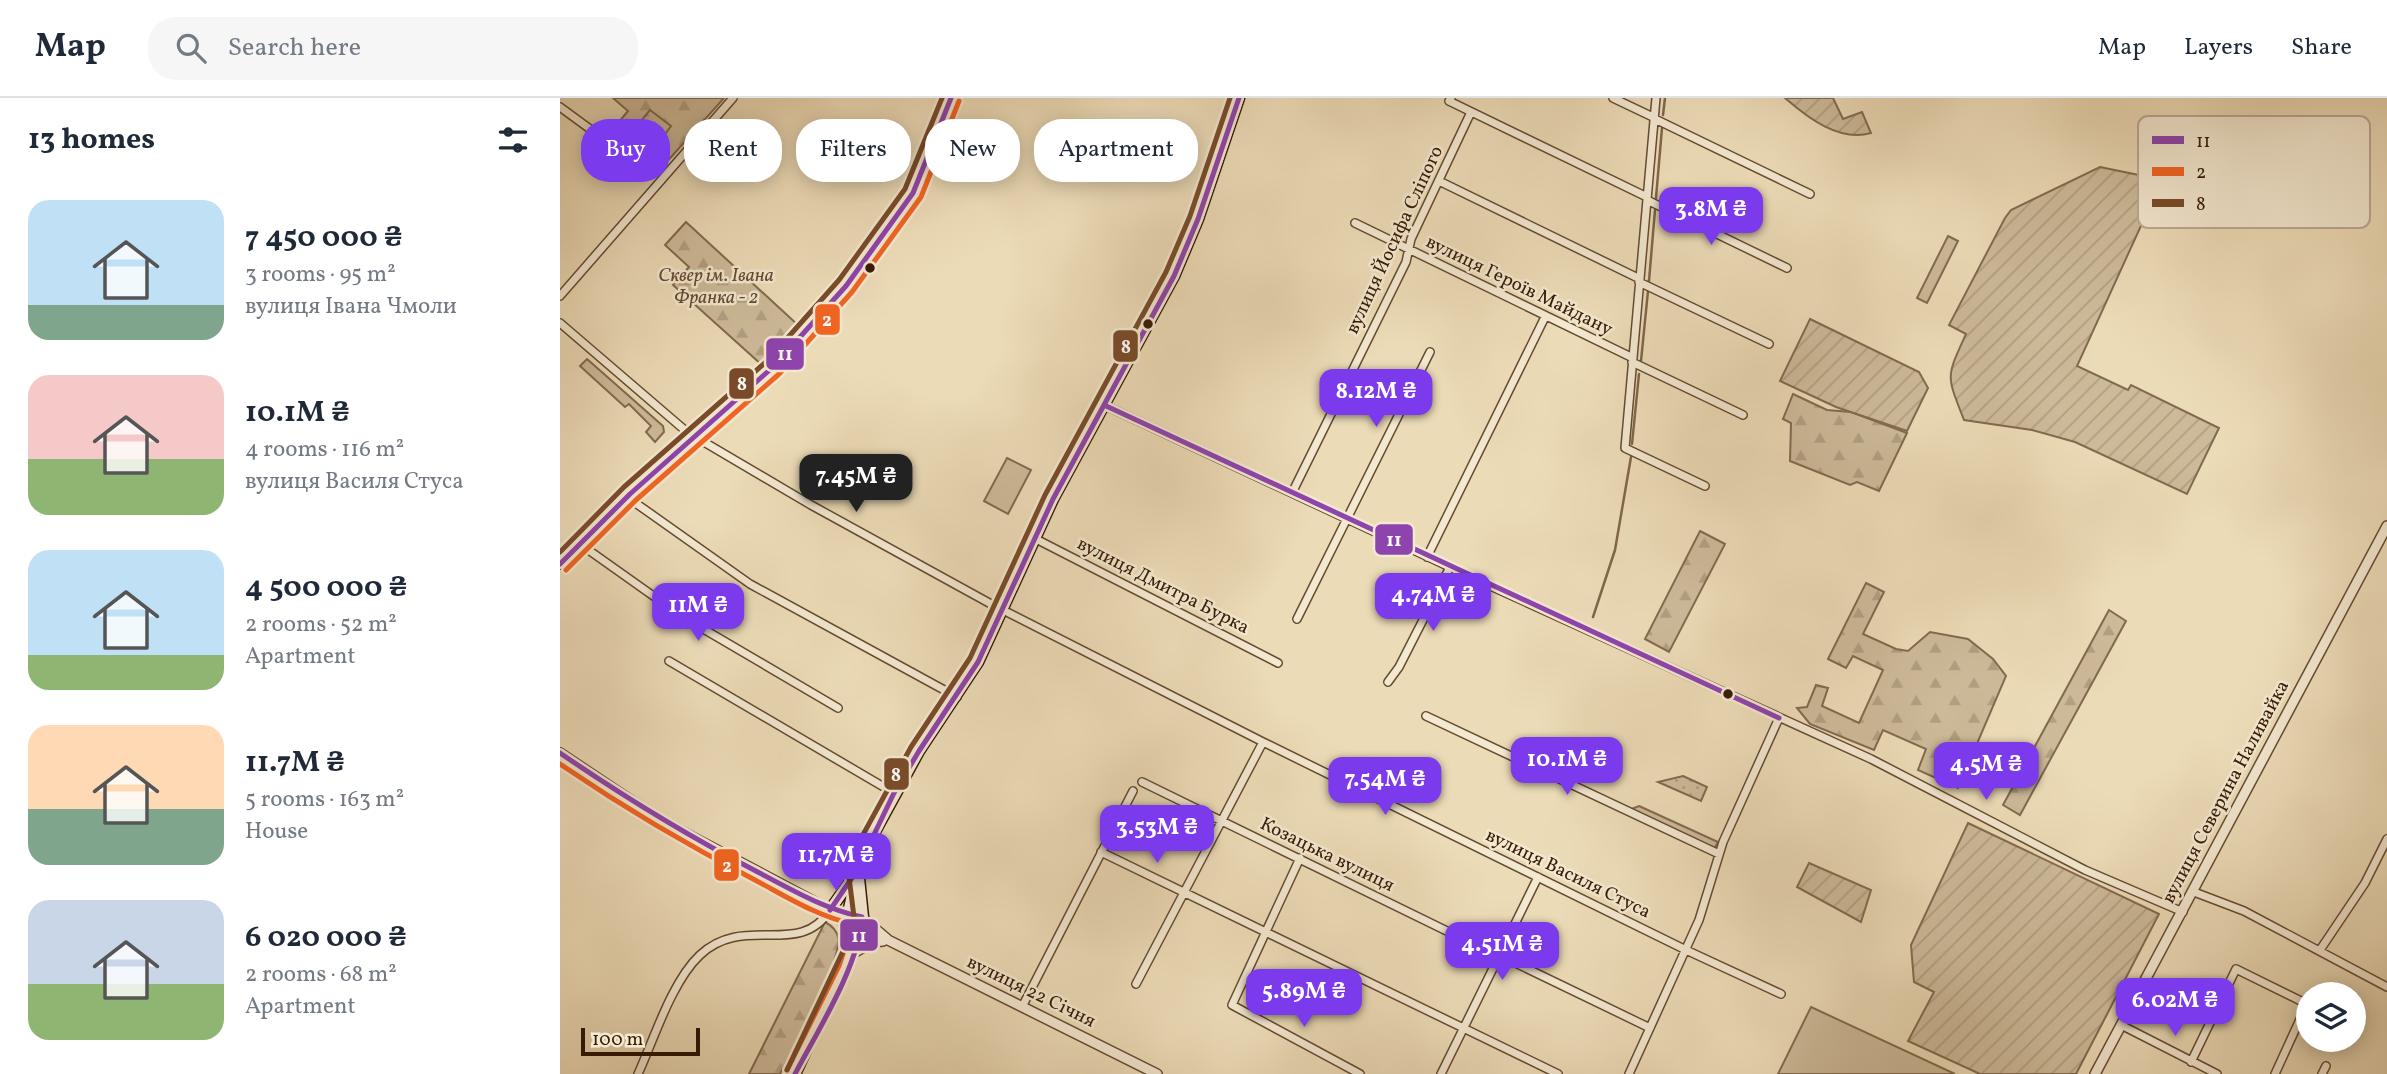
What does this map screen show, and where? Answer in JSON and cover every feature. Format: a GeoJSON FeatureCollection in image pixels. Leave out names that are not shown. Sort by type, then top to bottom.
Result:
{"type":"FeatureCollection","features":[{"type":"Feature","properties":{"kind":"main road"},"geometry":{"type":"LineString","coordinates":[[830,910],[857,868],[894,793],[957,697],[1004,610],[1034,538],[1188,246],[1240,98]]}},
{"type":"Feature","properties":{"kind":"main road"},"geometry":{"type":"LineString","coordinates":[[795,1074],[855,952],[857,868]]}},
{"type":"Feature","properties":{"kind":"main road"},"geometry":{"type":"LineString","coordinates":[[845,971],[856,921],[857,868]]}},
{"type":"Feature","properties":{"kind":"street"},"geometry":{"type":"LineString","coordinates":[[560,296],[733,98]]}},
{"type":"Feature","properties":{"kind":"street"},"geometry":{"type":"LineString","coordinates":[[560,564],[626,497],[773,368],[854,276],[917,186],[951,98]]}},
{"type":"Feature","properties":{"kind":"street"},"geometry":{"type":"LineString","coordinates":[[1614,98],[1810,194]]}},
{"type":"Feature","properties":{"kind":"street"},"geometry":{"type":"LineString","coordinates":[[1656,98],[1625,448],[1705,486]]}},
{"type":"Feature","properties":{"kind":"street"},"geometry":{"type":"LineString","coordinates":[[1450,100],[1787,268]]}},
{"type":"Feature","properties":{"kind":"street"},"geometry":{"type":"LineString","coordinates":[[560,107],[581,122]]}},
{"type":"Feature","properties":{"kind":"street","name":"вулиця Йосифа Сліпого"},"geometry":{"type":"LineString","coordinates":[[1292,493],[1406,262],[1471,112]]}},
{"type":"Feature","properties":{"kind":"street"},"geometry":{"type":"LineString","coordinates":[[1439,181],[1769,344]]}},
{"type":"Feature","properties":{"kind":"street","name":"вулиця Героїв Майдану"},"geometry":{"type":"LineString","coordinates":[[1355,223],[1743,415]]}},
{"type":"Feature","properties":{"kind":"street"},"geometry":{"type":"LineString","coordinates":[[1427,557],[1545,317]]}},
{"type":"Feature","properties":{"kind":"street","name":"вулиця Василя Стуса"},"geometry":{"type":"LineString","coordinates":[[560,323],[696,438],[783,490],[1004,610],[1263,741],[1686,950],[1781,994]]}},
{"type":"Feature","properties":{"kind":"street"},"geometry":{"type":"LineString","coordinates":[[1297,619],[1430,352]]}},
{"type":"Feature","properties":{"kind":"street"},"geometry":{"type":"LineString","coordinates":[[1104,405],[1450,568],[1779,718],[1944,796],[2085,870],[2183,912]]}},
{"type":"Feature","properties":{"kind":"street"},"geometry":{"type":"LineString","coordinates":[[626,497],[750,584],[957,697]]}},
{"type":"Feature","properties":{"kind":"street","name":"вулиця Северина Наливайка"},"geometry":{"type":"LineString","coordinates":[[2095,1074],[2387,526]]}},
{"type":"Feature","properties":{"kind":"street","name":"вулиця Дмитра Бурка"},"geometry":{"type":"LineString","coordinates":[[1034,538],[1278,663]]}},
{"type":"Feature","properties":{"kind":"street"},"geometry":{"type":"LineString","coordinates":[[580,544],[696,625],[838,708]]}},
{"type":"Feature","properties":{"kind":"street"},"geometry":{"type":"LineString","coordinates":[[1388,682],[1399,667],[1450,568]]}},
{"type":"Feature","properties":{"kind":"street"},"geometry":{"type":"LineString","coordinates":[[669,661],[894,793]]}},
{"type":"Feature","properties":{"kind":"street"},"geometry":{"type":"LineString","coordinates":[[1426,716],[1719,854]]}},
{"type":"Feature","properties":{"kind":"street"},"geometry":{"type":"LineString","coordinates":[[1629,1074],[1686,950],[1713,881],[1719,854],[1779,718]]}},
{"type":"Feature","properties":{"kind":"street"},"geometry":{"type":"LineString","coordinates":[[1136,984],[1263,741]]}},
{"type":"Feature","properties":{"kind":"street"},"geometry":{"type":"LineString","coordinates":[[560,753],[660,820],[888,940]]}},
{"type":"Feature","properties":{"kind":"street","name":"Козацька вулиця"},"geometry":{"type":"LineString","coordinates":[[1142,782],[1650,1028]]}},
{"type":"Feature","properties":{"kind":"street"},"geometry":{"type":"LineString","coordinates":[[1022,1007],[1133,791]]}},
{"type":"Feature","properties":{"kind":"street"},"geometry":{"type":"LineString","coordinates":[[2320,950],[2365,883],[2387,839]]}},
{"type":"Feature","properties":{"kind":"street"},"geometry":{"type":"LineString","coordinates":[[1101,852],[1558,1074]]}},
{"type":"Feature","properties":{"kind":"street"},"geometry":{"type":"LineString","coordinates":[[1300,859],[1232,1005],[1360,1074]]}},
{"type":"Feature","properties":{"kind":"street"},"geometry":{"type":"LineString","coordinates":[[1441,1074],[1538,877]]}},
{"type":"Feature","properties":{"kind":"street"},"geometry":{"type":"LineString","coordinates":[[2194,892],[2227,902],[2387,987]]}},
{"type":"Feature","properties":{"kind":"street"},"geometry":{"type":"LineString","coordinates":[[638,1074],[678,987],[699,955],[715,944],[739,934],[796,934],[813,927],[830,910]]}},
{"type":"Feature","properties":{"kind":"street"},"geometry":{"type":"LineString","coordinates":[[856,921],[888,940]]}},
{"type":"Feature","properties":{"kind":"street"},"geometry":{"type":"LineString","coordinates":[[855,952],[872,942],[888,940]]}},
{"type":"Feature","properties":{"kind":"street","name":"вулиця 22 Січня"},"geometry":{"type":"LineString","coordinates":[[888,940],[1157,1074]]}},
{"type":"Feature","properties":{"kind":"street"},"geometry":{"type":"LineString","coordinates":[[2191,1062],[2236,969],[2307,1004],[2274,1074]]}},
{"type":"Feature","properties":{"kind":"street"},"geometry":{"type":"LineString","coordinates":[[2121,1025],[2217,1074]]}},
{"type":"Feature","properties":{"kind":"green space"},"geometry":{"type":"Polygon","coordinates":[[[613,98],[724,98],[705,119],[684,119],[684,143],[670,158],[670,119],[621,119],[628,111],[613,98]]]}},
{"type":"Feature","properties":{"kind":"green space"},"geometry":{"type":"Polygon","coordinates":[[[1785,98],[1833,98],[1843,119],[1862,112],[1871,133],[1859,135],[1836,131],[1814,120],[1785,98]]]}},
{"type":"Feature","properties":{"kind":"green space"},"geometry":{"type":"Polygon","coordinates":[[[650,110],[662,119],[643,119],[650,110]]]}},
{"type":"Feature","properties":{"kind":"green space"},"geometry":{"type":"Polygon","coordinates":[[[2100,167],[2138,175],[2140,228],[2077,366],[2128,390],[2131,385],[2219,428],[2187,494],[2075,442],[2032,430],[1964,420],[1951,384],[1951,376],[1966,334],[1949,325],[2011,210],[2100,167]]]}},
{"type":"Feature","properties":{"kind":"green space","name":"Сквер ім. Івана Франка - 2"},"geometry":{"type":"Polygon","coordinates":[[[686,222],[799,326],[762,365],[673,285],[689,267],[665,245],[686,222]]]}},
{"type":"Feature","properties":{"kind":"green space"},"geometry":{"type":"Polygon","coordinates":[[[1948,236],[1958,241],[1927,303],[1917,298],[1948,236]]]}},
{"type":"Feature","properties":{"kind":"green space"},"geometry":{"type":"Polygon","coordinates":[[[1810,319],[1919,372],[1928,388],[1907,431],[1836,407],[1780,381],[1810,319]]]}},
{"type":"Feature","properties":{"kind":"green space"},"geometry":{"type":"Polygon","coordinates":[[[587,359],[663,426],[664,432],[655,442],[646,432],[651,426],[629,404],[625,407],[580,366],[587,359]]]}},
{"type":"Feature","properties":{"kind":"green space"},"geometry":{"type":"Polygon","coordinates":[[[1793,394],[1827,410],[1851,412],[1907,433],[1879,491],[1857,482],[1850,485],[1790,461],[1791,423],[1783,419],[1793,394]]]}},
{"type":"Feature","properties":{"kind":"green space"},"geometry":{"type":"Polygon","coordinates":[[[1007,458],[1031,470],[1008,514],[984,501],[1007,458]]]}},
{"type":"Feature","properties":{"kind":"green space"},"geometry":{"type":"Polygon","coordinates":[[[1700,531],[1725,544],[1669,652],[1645,639],[1700,531]]]}},
{"type":"Feature","properties":{"kind":"green space"},"geometry":{"type":"Polygon","coordinates":[[[1866,583],[1884,592],[1863,634],[1896,649],[1908,651],[1930,632],[1968,639],[1993,659],[2006,676],[1958,788],[1918,770],[1926,749],[1883,730],[1874,750],[1810,724],[1797,708],[1807,707],[1816,685],[1828,688],[1822,706],[1859,723],[1883,670],[1853,656],[1846,668],[1828,659],[1866,583]]]}},
{"type":"Feature","properties":{"kind":"green space"},"geometry":{"type":"Polygon","coordinates":[[[2109,610],[2126,621],[2020,815],[2003,805],[2109,610]]]}},
{"type":"Feature","properties":{"kind":"green space"},"geometry":{"type":"Polygon","coordinates":[[[1683,776],[1707,787],[1701,801],[1658,782],[1683,776]]]}},
{"type":"Feature","properties":{"kind":"green space"},"geometry":{"type":"Polygon","coordinates":[[[1639,806],[1718,842],[1714,849],[1631,809],[1639,806]]]}},
{"type":"Feature","properties":{"kind":"green space"},"geometry":{"type":"Polygon","coordinates":[[[1968,823],[2159,914],[2076,1074],[1980,1074],[1908,1041],[1934,992],[1914,982],[1911,945],[1968,823]]]}},
{"type":"Feature","properties":{"kind":"green space"},"geometry":{"type":"Polygon","coordinates":[[[1809,863],[1871,890],[1861,922],[1797,887],[1809,863]]]}},
{"type":"Feature","properties":{"kind":"green space"},"geometry":{"type":"Polygon","coordinates":[[[825,922],[837,933],[838,946],[833,972],[780,1074],[749,1074],[825,922]]]}},
{"type":"Feature","properties":{"kind":"green space"},"geometry":{"type":"Polygon","coordinates":[[[1811,1007],[1955,1074],[1778,1074],[1811,1007]]]}},
{"type":"Feature","properties":{"kind":"waterway"},"geometry":{"type":"LineString","coordinates":[[1663,115],[1665,98]]}},
{"type":"Feature","properties":{"kind":"waterway"},"geometry":{"type":"LineString","coordinates":[[1656,198],[1662,128]]}},
{"type":"Feature","properties":{"kind":"waterway"},"geometry":{"type":"LineString","coordinates":[[1649,281],[1655,210]]}},
{"type":"Feature","properties":{"kind":"waterway"},"geometry":{"type":"LineString","coordinates":[[1641,361],[1648,291]]}},
{"type":"Feature","properties":{"kind":"waterway"},"geometry":{"type":"LineString","coordinates":[[1632,444],[1639,374]]}},
{"type":"Feature","properties":{"kind":"waterway"},"geometry":{"type":"LineString","coordinates":[[1593,617],[1615,550],[1631,457]]}},
{"type":"Feature","properties":{"kind":"transit line","name":"8"},"geometry":{"type":"LineString","coordinates":[[560,552],[624,487],[767,361],[839,280],[905,189],[942,98]]}},
{"type":"Feature","properties":{"kind":"transit line","name":"11"},"geometry":{"type":"LineString","coordinates":[[560,564],[630,494],[773,367],[846,286],[913,193],[951,98]]}},
{"type":"Feature","properties":{"kind":"transit line","name":"8"},"geometry":{"type":"LineString","coordinates":[[787,1070],[853,930],[849,877],[853,853],[911,747],[970,658],[1045,495],[1166,272],[1190,216],[1230,98]]}},
{"type":"Feature","properties":{"kind":"transit line","name":"11"},"geometry":{"type":"LineString","coordinates":[[830,910],[856,872],[894,793],[919,751],[978,662],[1053,499],[1174,276],[1198,219],[1239,98]]}},
{"type":"Feature","properties":{"kind":"transit line","name":"2"},"geometry":{"type":"LineString","coordinates":[[566,570],[636,500],[779,374],[852,292],[921,197],[959,101]]}},
{"type":"Feature","properties":{"kind":"transit line","name":"11"},"geometry":{"type":"LineString","coordinates":[[1104,405],[1779,718]]}},
{"type":"Feature","properties":{"kind":"transit line","name":"11"},"geometry":{"type":"LineString","coordinates":[[560,753],[607,785],[729,857],[806,897],[833,909],[862,917],[846,977],[795,1074]]}},
{"type":"Feature","properties":{"kind":"transit line","name":"2"},"geometry":{"type":"LineString","coordinates":[[560,764],[705,853],[802,905],[853,924],[839,966],[787,1070]]}}]}
